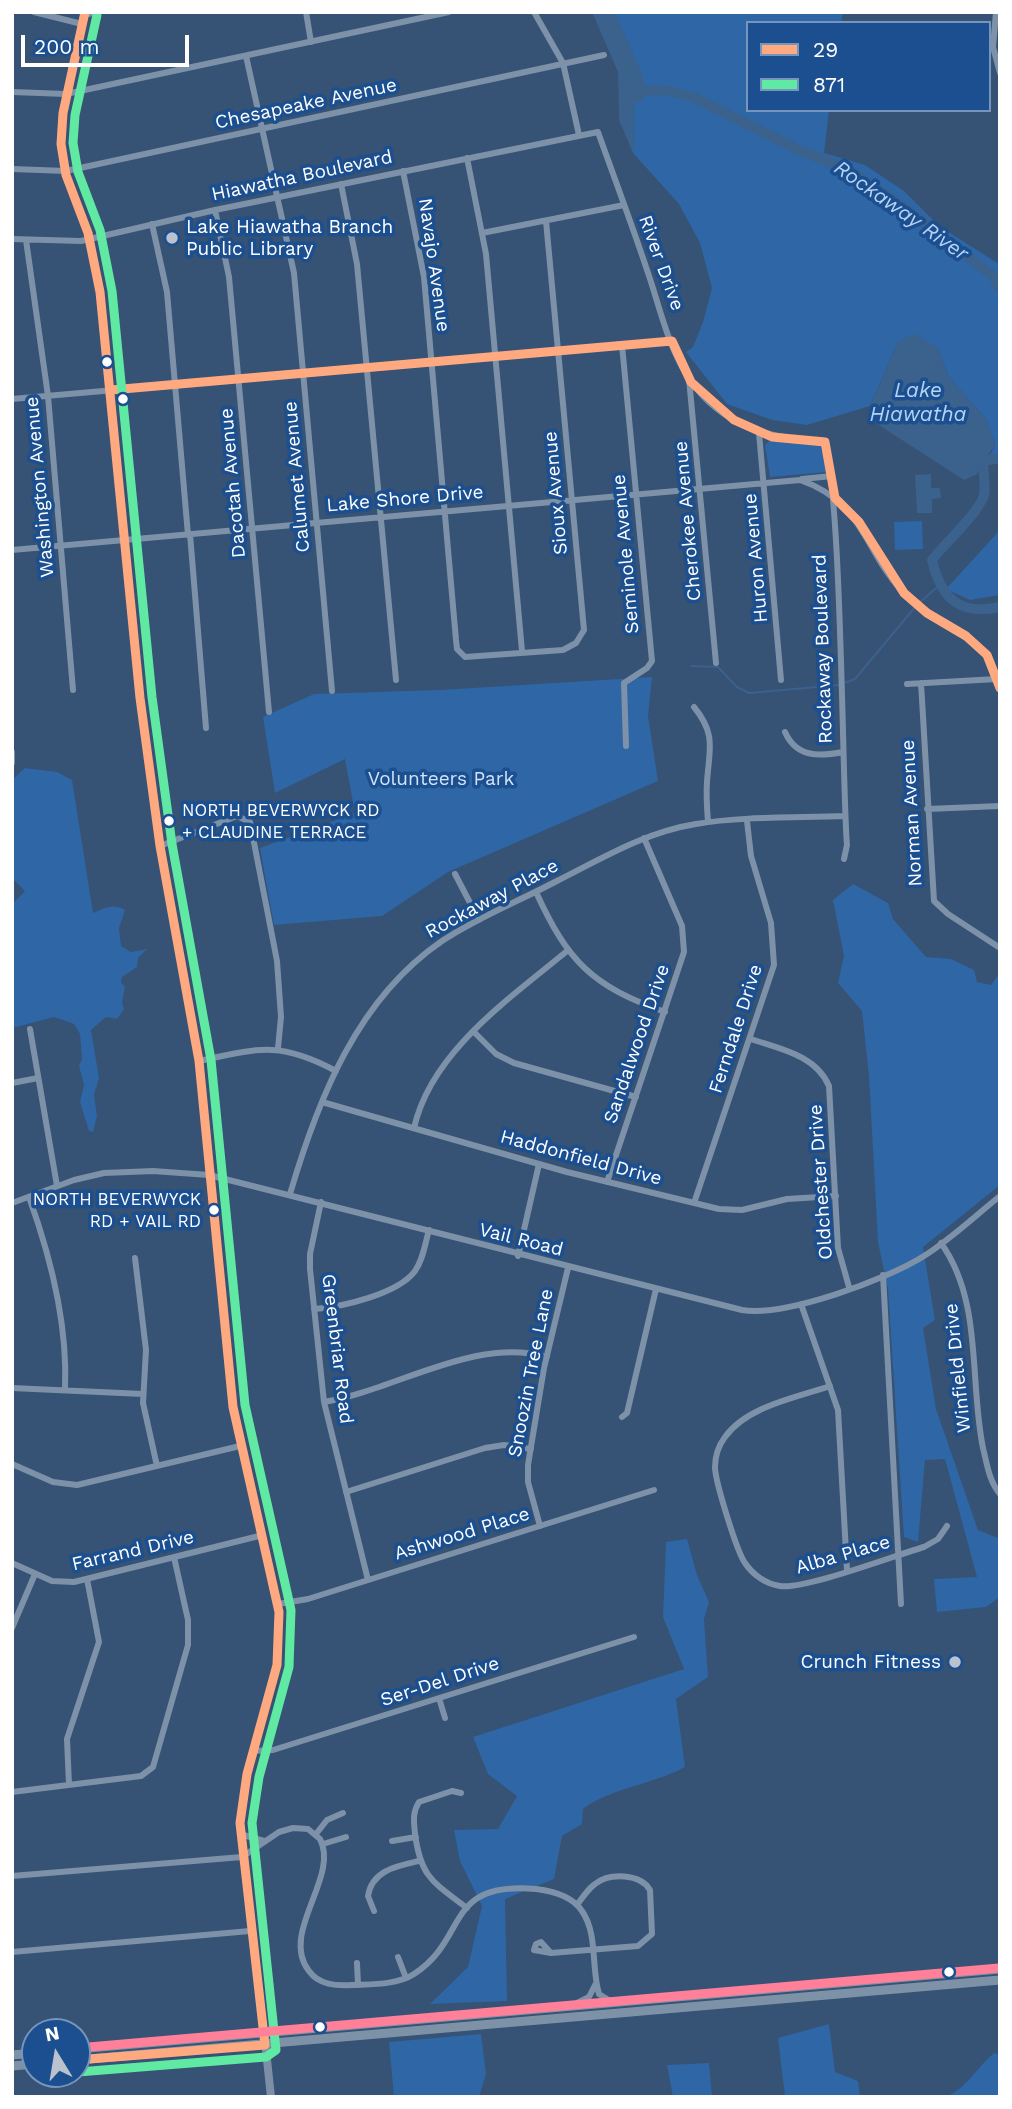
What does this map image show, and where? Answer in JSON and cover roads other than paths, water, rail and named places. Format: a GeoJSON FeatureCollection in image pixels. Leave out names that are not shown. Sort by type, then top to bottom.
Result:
{"type":"FeatureCollection","features":[{"type":"Feature","properties":{"kind":"highway"},"geometry":{"type":"LineString","coordinates":[[91,2048],[1000,1969]]}},
{"type":"Feature","properties":{"kind":"highway"},"geometry":{"type":"LineString","coordinates":[[91,2059],[1000,1980]]}},
{"type":"Feature","properties":{"kind":"main road"},"geometry":{"type":"LineString","coordinates":[[264,2032],[271,2097]]}},
{"type":"Feature","properties":{"kind":"street"},"geometry":{"type":"LineString","coordinates":[[34,12],[82,24]]}},
{"type":"Feature","properties":{"kind":"street"},"geometry":{"type":"LineString","coordinates":[[96,12],[84,14],[61,128],[66,171],[89,238],[100,292],[140,698],[160,846],[199,1061],[233,1407],[278,1604],[277,1665],[243,1789],[240,1834],[264,2032]]}},
{"type":"Feature","properties":{"kind":"street"},"geometry":{"type":"LineString","coordinates":[[306,12],[312,42]]}},
{"type":"Feature","properties":{"kind":"street"},"geometry":{"type":"LineString","coordinates":[[12,92],[66,94],[449,12]]}},
{"type":"Feature","properties":{"kind":"street"},"geometry":{"type":"LineString","coordinates":[[534,12],[563,65],[579,135]]}},
{"type":"Feature","properties":{"kind":"street"},"geometry":{"type":"LineString","coordinates":[[996,12],[993,35],[995,59],[1000,73]]}},
{"type":"Feature","properties":{"kind":"street","name":"Chesapeake Avenue"},"geometry":{"type":"LineString","coordinates":[[12,169],[66,171],[604,55]]}},
{"type":"Feature","properties":{"kind":"street","name":"Calumet Avenue"},"geometry":{"type":"LineString","coordinates":[[246,56],[294,273],[332,691]]}},
{"type":"Feature","properties":{"kind":"street","name":"Hiawatha Boulevard"},"geometry":{"type":"LineString","coordinates":[[12,240],[81,241],[215,210],[598,132]]}},
{"type":"Feature","properties":{"kind":"street","name":"River Drive"},"geometry":{"type":"LineString","coordinates":[[598,132],[672,341],[688,377],[734,420],[759,433],[783,439],[821,440]]}},
{"type":"Feature","properties":{"kind":"street"},"geometry":{"type":"LineString","coordinates":[[467,158],[482,233],[522,651]]}},
{"type":"Feature","properties":{"kind":"street","name":"Navajo Avenue"},"geometry":{"type":"LineString","coordinates":[[403,171],[424,277],[456,640],[462,655]]}},
{"type":"Feature","properties":{"kind":"street"},"geometry":{"type":"LineString","coordinates":[[341,184],[358,264],[396,680]]}},
{"type":"Feature","properties":{"kind":"street"},"geometry":{"type":"LineString","coordinates":[[482,233],[624,205]]}},
{"type":"Feature","properties":{"kind":"street","name":"Dacotah Avenue"},"geometry":{"type":"LineString","coordinates":[[215,210],[229,277],[240,378],[269,712]]}},
{"type":"Feature","properties":{"kind":"street","name":"Sioux Avenue"},"geometry":{"type":"LineString","coordinates":[[462,655],[566,649],[576,643],[584,626],[546,221]]}},
{"type":"Feature","properties":{"kind":"street"},"geometry":{"type":"LineString","coordinates":[[152,224],[167,292],[206,728]]}},
{"type":"Feature","properties":{"kind":"street","name":"Washington Avenue"},"geometry":{"type":"LineString","coordinates":[[26,240],[48,396],[73,690]]}},
{"type":"Feature","properties":{"kind":"street"},"geometry":{"type":"LineString","coordinates":[[12,399],[672,341]]}},
{"type":"Feature","properties":{"kind":"street","name":"Seminole Avenue"},"geometry":{"type":"LineString","coordinates":[[622,345],[652,661],[647,668],[624,683],[626,746]]}},
{"type":"Feature","properties":{"kind":"street","name":"Cherokee Avenue"},"geometry":{"type":"LineString","coordinates":[[688,377],[702,489],[716,663]]}},
{"type":"Feature","properties":{"kind":"street","name":"Huron Avenue"},"geometry":{"type":"LineString","coordinates":[[759,433],[781,680]]}},
{"type":"Feature","properties":{"kind":"street","name":"Rockaway Boulevard"},"geometry":{"type":"LineString","coordinates":[[821,440],[827,446],[834,498],[843,696],[842,752],[848,845],[844,859]]}},
{"type":"Feature","properties":{"kind":"street","name":"Lake Shore Drive"},"geometry":{"type":"LineString","coordinates":[[12,550],[832,476]]}},
{"type":"Feature","properties":{"kind":"street"},"geometry":{"type":"LineString","coordinates":[[800,480],[834,498],[860,523],[891,578],[912,601],[976,642],[988,656],[1000,689]]}},
{"type":"Feature","properties":{"kind":"street"},"geometry":{"type":"LineString","coordinates":[[907,684],[998,679]]}},
{"type":"Feature","properties":{"kind":"street","name":"Norman Avenue"},"geometry":{"type":"LineString","coordinates":[[921,683],[935,904],[1000,948]]}},
{"type":"Feature","properties":{"kind":"street"},"geometry":{"type":"LineString","coordinates":[[694,707],[702,717],[712,744],[707,780],[708,822]]}},
{"type":"Feature","properties":{"kind":"street"},"geometry":{"type":"LineString","coordinates":[[785,732],[795,750],[802,753],[842,752]]}},
{"type":"Feature","properties":{"kind":"street"},"geometry":{"type":"LineString","coordinates":[[12,752],[12,764]]}},
{"type":"Feature","properties":{"kind":"street"},"geometry":{"type":"LineString","coordinates":[[927,809],[1000,806]]}},
{"type":"Feature","properties":{"kind":"street"},"geometry":{"type":"LineString","coordinates":[[160,846],[237,816],[244,817],[252,825],[277,961],[281,1017],[278,1048]]}},
{"type":"Feature","properties":{"kind":"street","name":"Rockaway Place"},"geometry":{"type":"LineString","coordinates":[[290,1194],[322,1101],[358,1030],[402,974],[444,940],[644,838],[708,822],[845,816]]}},
{"type":"Feature","properties":{"kind":"street","name":"Ferndale Drive"},"geometry":{"type":"LineString","coordinates":[[694,1203],[773,973],[775,954],[771,923],[751,856],[747,821]]}},
{"type":"Feature","properties":{"kind":"street","name":"Sandalwood Drive"},"geometry":{"type":"LineString","coordinates":[[607,1182],[681,966],[684,936],[644,838]]}},
{"type":"Feature","properties":{"kind":"street"},"geometry":{"type":"LineString","coordinates":[[455,874],[479,920]]}},
{"type":"Feature","properties":{"kind":"street"},"geometry":{"type":"LineString","coordinates":[[536,892],[567,951],[612,990],[665,1012]]}},
{"type":"Feature","properties":{"kind":"street"},"geometry":{"type":"LineString","coordinates":[[414,1128],[424,1096],[439,1069],[474,1032],[567,951]]}},
{"type":"Feature","properties":{"kind":"street"},"geometry":{"type":"LineString","coordinates":[[30,1029],[57,1186]]}},
{"type":"Feature","properties":{"kind":"street"},"geometry":{"type":"LineString","coordinates":[[474,1032],[496,1054],[514,1063],[636,1097]]}},
{"type":"Feature","properties":{"kind":"street","name":"Oldchester Drive"},"geometry":{"type":"LineString","coordinates":[[751,1039],[804,1058],[817,1067],[826,1079],[830,1090],[838,1248],[849,1287]]}},
{"type":"Feature","properties":{"kind":"street"},"geometry":{"type":"LineString","coordinates":[[199,1061],[278,1048],[305,1056],[336,1071]]}},
{"type":"Feature","properties":{"kind":"street"},"geometry":{"type":"LineString","coordinates":[[12,1083],[38,1079]]}},
{"type":"Feature","properties":{"kind":"street","name":"Haddonfield Drive"},"geometry":{"type":"LineString","coordinates":[[322,1101],[539,1164],[719,1209],[743,1210],[787,1199],[836,1196]]}},
{"type":"Feature","properties":{"kind":"street"},"geometry":{"type":"LineString","coordinates":[[518,1256],[539,1164]]}},
{"type":"Feature","properties":{"kind":"street","name":"Vail Road"},"geometry":{"type":"LineString","coordinates":[[12,1203],[89,1176],[119,1171],[209,1175],[429,1230],[518,1256],[753,1312],[776,1311],[801,1304],[910,1264],[1000,1196]]}},
{"type":"Feature","properties":{"kind":"street"},"geometry":{"type":"LineString","coordinates":[[29,1197],[39,1224],[64,1328],[67,1352],[65,1389]]}},
{"type":"Feature","properties":{"kind":"street","name":"Greenbriar Road"},"geometry":{"type":"LineString","coordinates":[[321,1202],[310,1254],[324,1402],[368,1580]]}},
{"type":"Feature","properties":{"kind":"street"},"geometry":{"type":"LineString","coordinates":[[314,1309],[347,1303],[404,1282],[419,1265],[429,1230]]}},
{"type":"Feature","properties":{"kind":"street","name":"Winfield Drive"},"geometry":{"type":"LineString","coordinates":[[941,1243],[960,1272],[967,1294],[978,1420],[988,1470],[1000,1494]]}},
{"type":"Feature","properties":{"kind":"street"},"geometry":{"type":"LineString","coordinates":[[135,1258],[146,1350],[143,1394],[157,1466]]}},
{"type":"Feature","properties":{"kind":"street","name":"Snoozin Tree Lane"},"geometry":{"type":"LineString","coordinates":[[540,1526],[528,1482],[531,1448],[547,1357],[568,1268]]}},
{"type":"Feature","properties":{"kind":"street"},"geometry":{"type":"LineString","coordinates":[[883,1275],[901,1604]]}},
{"type":"Feature","properties":{"kind":"street"},"geometry":{"type":"LineString","coordinates":[[622,1417],[627,1413],[656,1289]]}},
{"type":"Feature","properties":{"kind":"street"},"geometry":{"type":"LineString","coordinates":[[801,1304],[838,1410],[847,1570]]}},
{"type":"Feature","properties":{"kind":"street"},"geometry":{"type":"LineString","coordinates":[[324,1402],[356,1395],[494,1352],[521,1351],[547,1357]]}},
{"type":"Feature","properties":{"kind":"street","name":"Alba Place"},"geometry":{"type":"LineString","coordinates":[[830,1386],[755,1413],[739,1423],[719,1446],[715,1469],[739,1553],[757,1576],[771,1584],[790,1586],[932,1544],[944,1534],[947,1526]]}},
{"type":"Feature","properties":{"kind":"street"},"geometry":{"type":"LineString","coordinates":[[12,1388],[143,1394]]}},
{"type":"Feature","properties":{"kind":"street"},"geometry":{"type":"LineString","coordinates":[[346,1492],[485,1448],[504,1445],[531,1448]]}},
{"type":"Feature","properties":{"kind":"street"},"geometry":{"type":"LineString","coordinates":[[12,1464],[53,1482],[77,1485],[240,1446]]}},
{"type":"Feature","properties":{"kind":"street","name":"Ashwood Place"},"geometry":{"type":"LineString","coordinates":[[278,1604],[308,1599],[654,1490]]}},
{"type":"Feature","properties":{"kind":"street","name":"Farrand Drive"},"geometry":{"type":"LineString","coordinates":[[12,1563],[59,1583],[87,1579],[263,1535]]}},
{"type":"Feature","properties":{"kind":"street"},"geometry":{"type":"LineString","coordinates":[[12,1792],[141,1776],[153,1767],[188,1645],[186,1609],[174,1557]]}},
{"type":"Feature","properties":{"kind":"street"},"geometry":{"type":"LineString","coordinates":[[12,1628],[35,1574]]}},
{"type":"Feature","properties":{"kind":"street"},"geometry":{"type":"LineString","coordinates":[[69,1785],[67,1738],[99,1642],[87,1579]]}},
{"type":"Feature","properties":{"kind":"street","name":"Ser-Del Drive"},"geometry":{"type":"LineString","coordinates":[[253,1751],[273,1750],[634,1637]]}},
{"type":"Feature","properties":{"kind":"street"},"geometry":{"type":"LineString","coordinates":[[439,1698],[445,1717]]}},
{"type":"Feature","properties":{"kind":"street"},"geometry":{"type":"LineString","coordinates":[[461,1793],[452,1791],[419,1802],[413,1818],[423,1871],[467,1908]]}},
{"type":"Feature","properties":{"kind":"street"},"geometry":{"type":"LineString","coordinates":[[316,1834],[327,1820],[343,1813]]}},
{"type":"Feature","properties":{"kind":"street"},"geometry":{"type":"LineString","coordinates":[[12,1877],[242,1857],[264,1841],[293,1828],[308,1829],[316,1834],[323,1844],[324,1861],[301,1937],[301,1953],[310,1973],[322,1982],[358,1985],[406,1978],[429,1961],[467,1908],[487,1893],[517,1888],[554,1892],[577,1905],[589,1927],[595,1983],[601,1997],[613,2002]]}},
{"type":"Feature","properties":{"kind":"street"},"geometry":{"type":"LineString","coordinates":[[240,1834],[264,1841]]}},
{"type":"Feature","properties":{"kind":"street"},"geometry":{"type":"LineString","coordinates":[[323,1844],[346,1837]]}},
{"type":"Feature","properties":{"kind":"street"},"geometry":{"type":"LineString","coordinates":[[392,1841],[416,1837]]}},
{"type":"Feature","properties":{"kind":"street"},"geometry":{"type":"LineString","coordinates":[[374,1911],[368,1896],[375,1880],[393,1867],[419,1861]]}},
{"type":"Feature","properties":{"kind":"street"},"geometry":{"type":"LineString","coordinates":[[551,1953],[638,1946],[648,1940],[654,1923],[650,1890],[636,1878],[602,1880],[577,1905]]}},
{"type":"Feature","properties":{"kind":"street"},"geometry":{"type":"LineString","coordinates":[[12,1951],[250,1931]]}},
{"type":"Feature","properties":{"kind":"street"},"geometry":{"type":"LineString","coordinates":[[398,1957],[406,1978]]}},
{"type":"Feature","properties":{"kind":"street"},"geometry":{"type":"LineString","coordinates":[[357,1963],[358,1985]]}},
{"type":"Feature","properties":{"kind":"street"},"geometry":{"type":"LineString","coordinates":[[573,2006],[589,1997],[595,1983]]}},
{"type":"Feature","properties":{"kind":"water"},"geometry":{"type":"Polygon","coordinates":[[[592,12],[615,12],[644,79],[644,100],[634,103],[633,153],[619,120],[618,72],[592,12]]]}},
{"type":"Feature","properties":{"kind":"water","name":"Lake Hiawatha"},"geometry":{"type":"Polygon","coordinates":[[[915,334],[938,348],[948,376],[986,419],[995,444],[976,475],[964,480],[874,422],[870,406],[898,342],[915,334]]]}},
{"type":"Feature","properties":{"kind":"water"},"geometry":{"type":"Polygon","coordinates":[[[931,474],[931,488],[940,488],[941,498],[932,499],[932,513],[917,513],[915,475],[931,474]]]}},
{"type":"Feature","properties":{"kind":"waterway","name":"Rockaway River"},"geometry":{"type":"LineString","coordinates":[[637,80],[641,91],[665,90],[693,97],[801,151],[847,169],[904,207],[993,276],[1000,289]]}},
{"type":"Feature","properties":{"kind":"waterway","name":"Rockaway River"},"geometry":{"type":"LineString","coordinates":[[1000,458],[983,461],[985,491],[981,502],[932,560],[941,585],[954,601],[973,609],[1000,607]]}},
{"type":"Feature","properties":{"kind":"waterway"},"geometry":{"type":"LineString","coordinates":[[920,602],[940,585]]}},
{"type":"Feature","properties":{"kind":"waterway"},"geometry":{"type":"LineString","coordinates":[[844,683],[855,679],[916,606]]}},
{"type":"Feature","properties":{"kind":"waterway"},"geometry":{"type":"LineString","coordinates":[[691,666],[718,667],[737,687],[749,693],[839,685]]}},
{"type":"Feature","properties":{"kind":"place","name":"Lake Hiawatha Branch Public Library"},"geometry":{"type":"Point","coordinates":[172,238]}},
{"type":"Feature","properties":{"kind":"place","name":"NORTH BEVERWYCK RD + CLAUDINE TERRACE"},"geometry":{"type":"Point","coordinates":[169,821]}},
{"type":"Feature","properties":{"kind":"place","name":"NORTH BEVERWYCK RD + VAIL RD"},"geometry":{"type":"Point","coordinates":[214,1210]}},
{"type":"Feature","properties":{"kind":"place","name":"Crunch Fitness"},"geometry":{"type":"Point","coordinates":[955,1662]}},
{"type":"Feature","properties":{"kind":"park label","name":"Volunteers Park"},"geometry":{"type":"Point","coordinates":[441,779]}}]}
